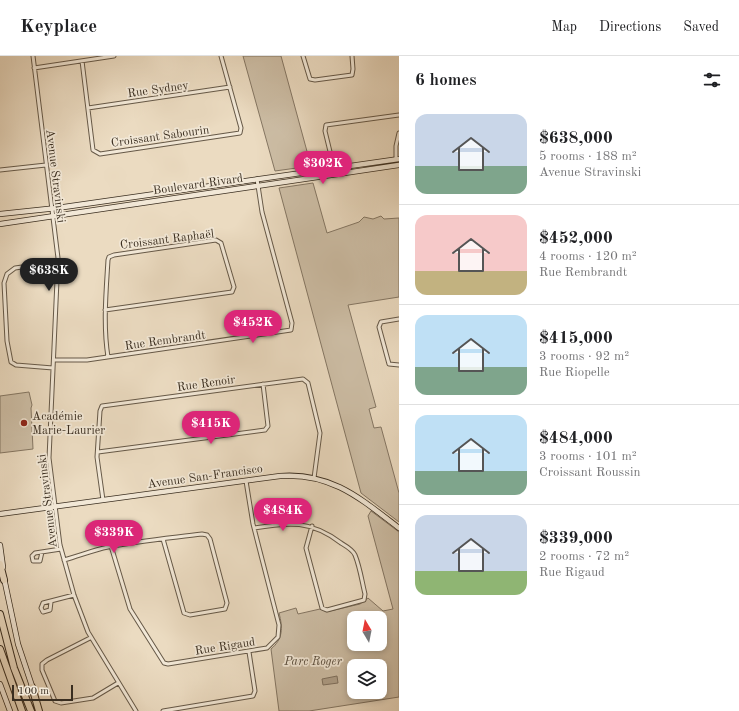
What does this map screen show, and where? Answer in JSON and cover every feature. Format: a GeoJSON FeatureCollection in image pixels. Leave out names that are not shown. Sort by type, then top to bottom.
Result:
{"type":"FeatureCollection","features":[{"type":"Feature","properties":{"kind":"highway"},"geometry":{"type":"LineString","coordinates":[[0,564],[4,580]]}},
{"type":"Feature","properties":{"kind":"highway"},"geometry":{"type":"LineString","coordinates":[[0,614],[14,668],[31,711]]}},
{"type":"Feature","properties":{"kind":"highway"},"geometry":{"type":"LineString","coordinates":[[0,649],[22,711]]}},
{"type":"Feature","properties":{"kind":"highway"},"geometry":{"type":"LineString","coordinates":[[32,687],[41,711]]}},
{"type":"Feature","properties":{"kind":"street","name":"Avenue Stravinski"},"geometry":{"type":"LineString","coordinates":[[33,56],[58,262],[49,458],[61,549],[74,594],[90,638],[136,711]]}},
{"type":"Feature","properties":{"kind":"street"},"geometry":{"type":"LineString","coordinates":[[34,68],[114,56]]}},
{"type":"Feature","properties":{"kind":"street","name":"Croissant Sabourin"},"geometry":{"type":"LineString","coordinates":[[82,61],[93,150],[97,154],[236,134],[241,132],[222,56]]}},
{"type":"Feature","properties":{"kind":"street"},"geometry":{"type":"LineString","coordinates":[[303,56],[310,79],[315,80],[352,75],[352,56]]}},
{"type":"Feature","properties":{"kind":"street","name":"Rue Sydney"},"geometry":{"type":"LineString","coordinates":[[88,108],[230,88]]}},
{"type":"Feature","properties":{"kind":"street"},"geometry":{"type":"LineString","coordinates":[[334,168],[325,131],[326,125],[399,115]]}},
{"type":"Feature","properties":{"kind":"street"},"geometry":{"type":"LineString","coordinates":[[398,159],[396,146],[399,133]]}},
{"type":"Feature","properties":{"kind":"street","name":"Boulevard Rivard"},"geometry":{"type":"LineString","coordinates":[[0,214],[398,159]]}},
{"type":"Feature","properties":{"kind":"street"},"geometry":{"type":"LineString","coordinates":[[0,170],[46,165]]}},
{"type":"Feature","properties":{"kind":"street","name":"Boulevard Rivard"},"geometry":{"type":"LineString","coordinates":[[0,224],[399,166]]}},
{"type":"Feature","properties":{"kind":"street","name":"Rue Rembrandt"},"geometry":{"type":"LineString","coordinates":[[54,360],[80,361],[291,330],[292,323],[263,217],[257,179]]}},
{"type":"Feature","properties":{"kind":"street","name":"Croissant Raphaël"},"geometry":{"type":"LineString","coordinates":[[105,310],[232,292],[234,287],[221,243],[216,240],[110,256],[108,260],[105,310],[104,333],[108,357]]}},
{"type":"Feature","properties":{"kind":"street"},"geometry":{"type":"LineString","coordinates":[[53,368],[16,365],[11,362],[6,341],[4,283],[7,274],[15,268],[58,262]]}},
{"type":"Feature","properties":{"kind":"street"},"geometry":{"type":"LineString","coordinates":[[399,319],[381,322],[379,327],[389,364],[392,366],[399,365]]}},
{"type":"Feature","properties":{"kind":"street","name":"Rue Renoir"},"geometry":{"type":"LineString","coordinates":[[103,500],[98,452],[100,411],[102,406],[303,379],[307,381],[320,433],[314,478]]}},
{"type":"Feature","properties":{"kind":"street"},"geometry":{"type":"LineString","coordinates":[[98,452],[265,430],[268,426],[263,384]]}},
{"type":"Feature","properties":{"kind":"street","name":"Avenue San-Francisco"},"geometry":{"type":"LineString","coordinates":[[0,514],[284,476],[314,478],[348,490],[399,528]]}},
{"type":"Feature","properties":{"kind":"street","name":"Rue Rigaud"},"geometry":{"type":"LineString","coordinates":[[111,546],[130,609],[164,663],[168,664],[248,652],[270,646],[278,637],[280,629],[254,528],[246,481]]}},
{"type":"Feature","properties":{"kind":"street"},"geometry":{"type":"LineString","coordinates":[[254,528],[289,523],[312,526],[328,534],[354,553],[365,594],[364,600],[327,610],[322,608],[306,548],[312,526]]}},
{"type":"Feature","properties":{"kind":"street"},"geometry":{"type":"LineString","coordinates":[[64,560],[111,546],[163,539],[208,535],[227,603],[226,608],[190,615],[184,612],[163,539]]}},
{"type":"Feature","properties":{"kind":"street"},"geometry":{"type":"LineString","coordinates":[[0,545],[4,580],[13,625],[32,687]]}},
{"type":"Feature","properties":{"kind":"street"},"geometry":{"type":"LineString","coordinates":[[42,552],[61,549]]}},
{"type":"Feature","properties":{"kind":"street"},"geometry":{"type":"LineString","coordinates":[[51,602],[74,594]]}},
{"type":"Feature","properties":{"kind":"street"},"geometry":{"type":"LineString","coordinates":[[90,638],[42,664],[42,670],[55,701],[60,703],[93,698],[118,683]]}},
{"type":"Feature","properties":{"kind":"street"},"geometry":{"type":"LineString","coordinates":[[163,711],[253,696],[255,691],[248,652]]}},
{"type":"Feature","properties":{"kind":"street"},"geometry":{"type":"LineString","coordinates":[[0,684],[10,711]]}},
{"type":"Feature","properties":{"kind":"green space"},"geometry":{"type":"Polygon","coordinates":[[[243,56],[281,56],[311,166],[275,171],[243,56]]]}},
{"type":"Feature","properties":{"kind":"green space"},"geometry":{"type":"Polygon","coordinates":[[[313,183],[327,233],[359,222],[364,217],[373,219],[381,216],[384,219],[399,218],[399,297],[348,305],[376,407],[369,409],[374,428],[381,427],[399,493],[399,522],[361,493],[279,188],[313,183]]]}},
{"type":"Feature","properties":{"kind":"green space"},"geometry":{"type":"Polygon","coordinates":[[[29,392],[32,405],[33,449],[0,453],[0,396],[29,392]]]}},
{"type":"Feature","properties":{"kind":"green space","name":"Parc Roger"},"geometry":{"type":"Polygon","coordinates":[[[371,511],[399,532],[399,697],[387,699],[387,659],[347,659],[347,699],[386,699],[309,711],[279,711],[271,649],[278,641],[281,633],[279,613],[296,608],[298,614],[320,609],[326,612],[360,604],[368,598],[383,611],[393,609],[368,516],[371,511]]]}},
{"type":"Feature","properties":{"kind":"shaded area"},"geometry":{"type":"Polygon","coordinates":[[[337,676],[338,683],[323,685],[322,679],[337,676]]]}},
{"type":"Feature","properties":{"kind":"place","name":"Académie Marie-Laurier"},"geometry":{"type":"Point","coordinates":[24,423]}}]}
